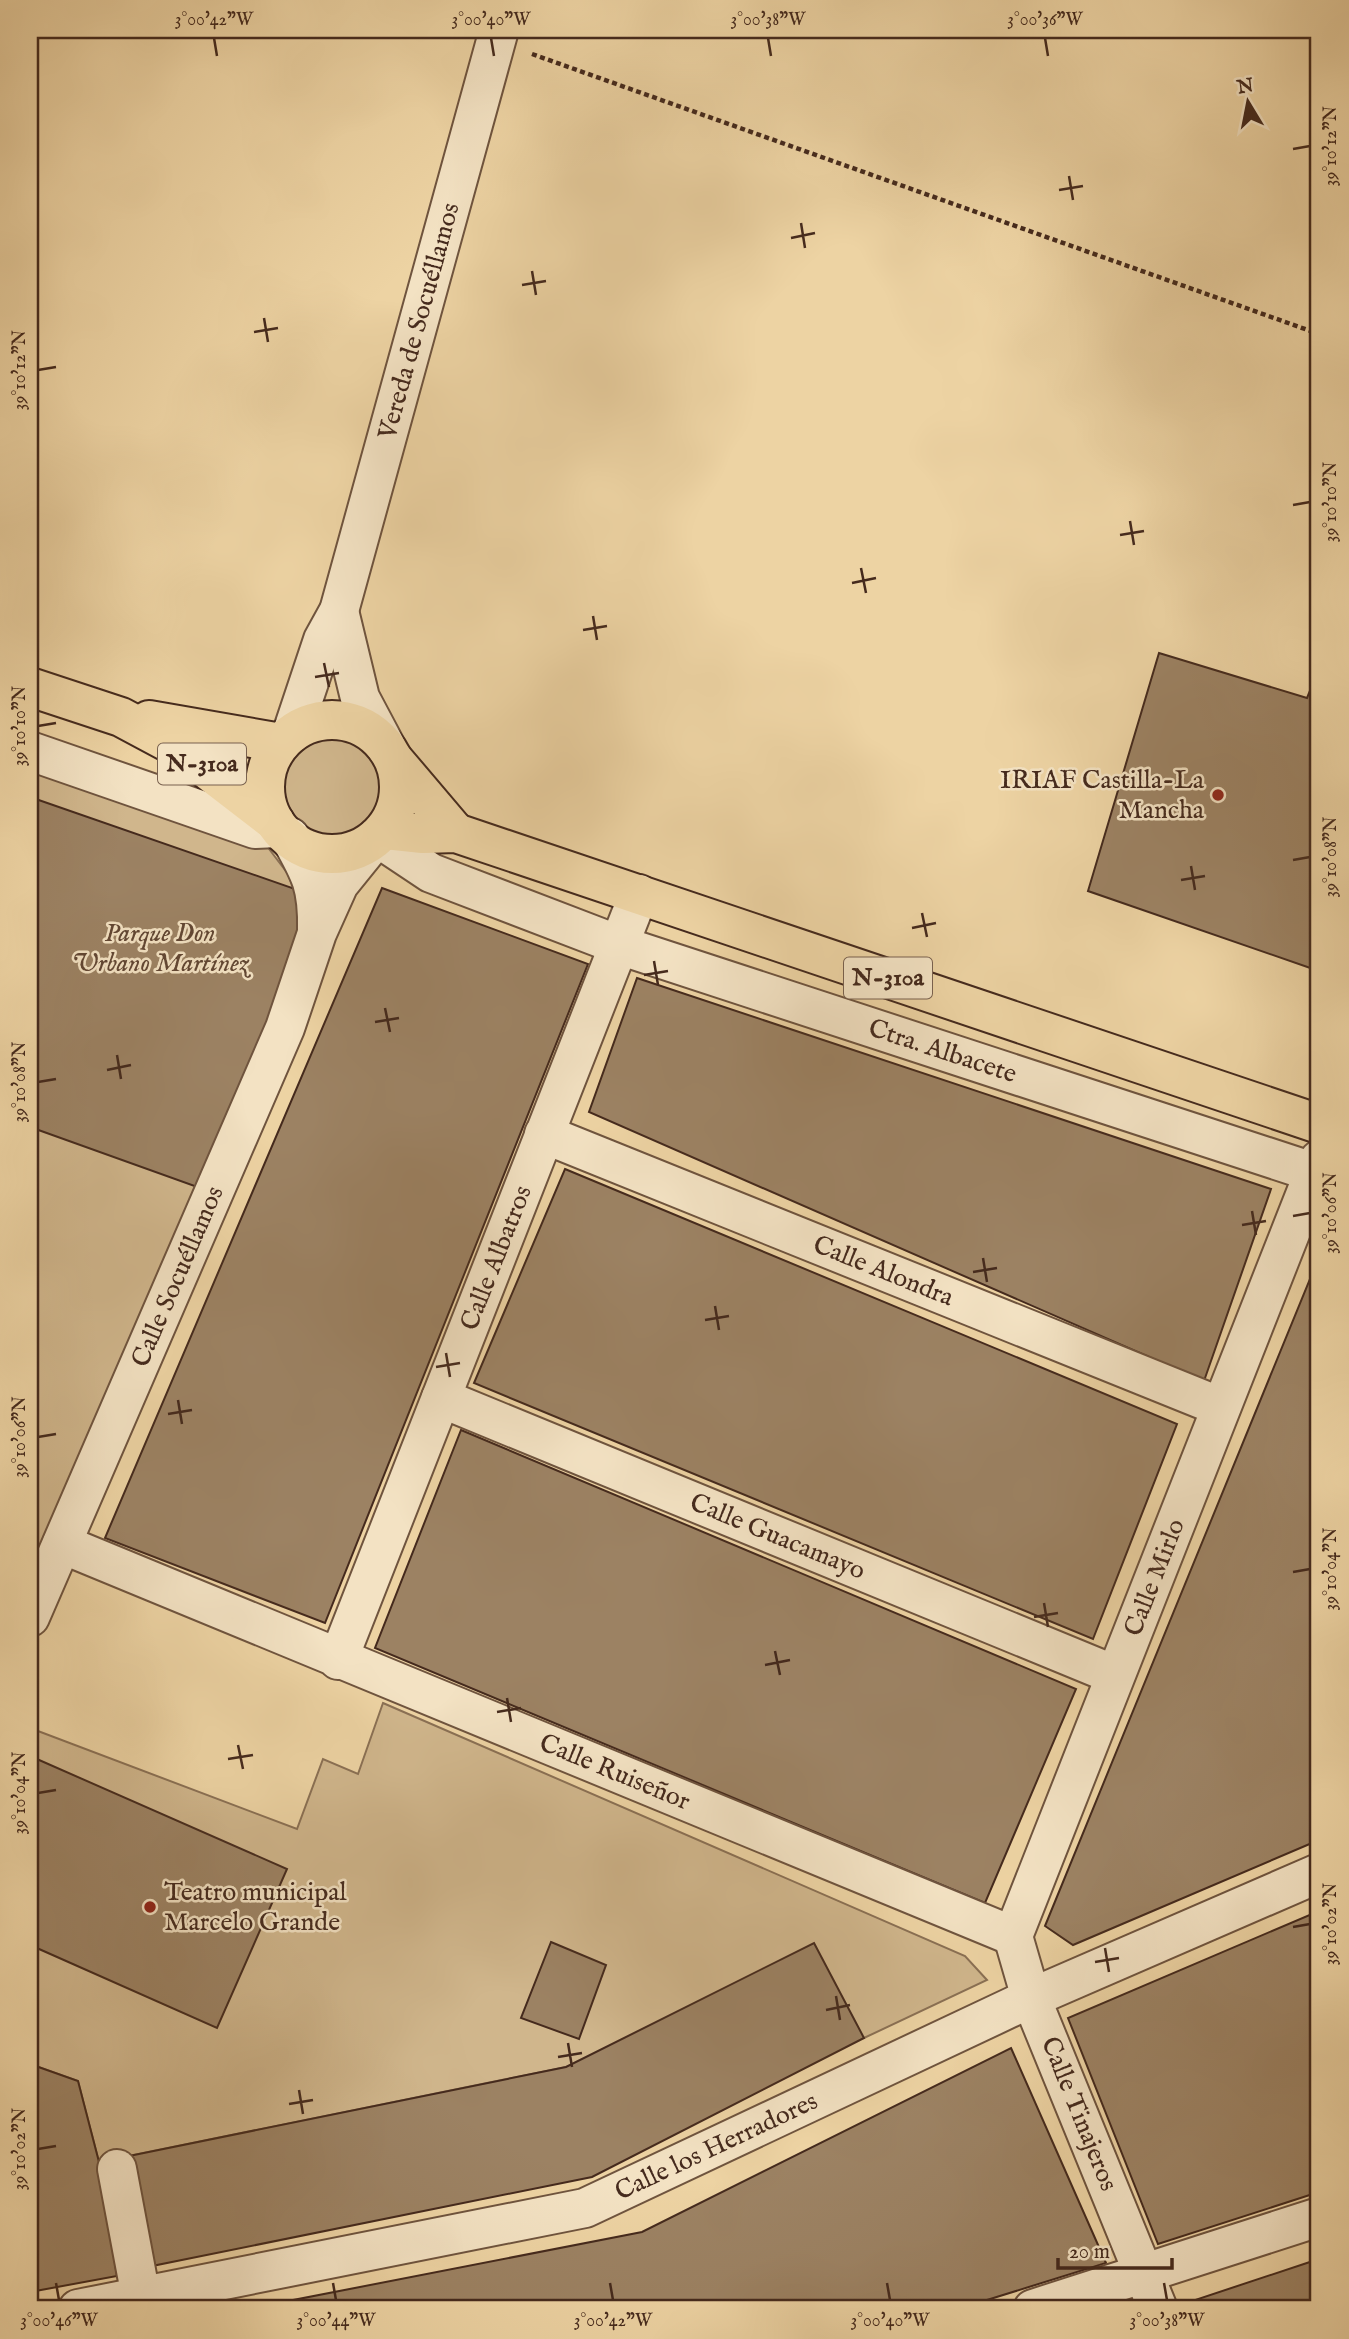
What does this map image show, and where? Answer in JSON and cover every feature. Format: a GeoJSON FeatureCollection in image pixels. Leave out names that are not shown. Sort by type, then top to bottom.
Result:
{"type":"FeatureCollection","features":[{"type":"Feature","properties":{"kind":"highway","name":"N-310a"},"geometry":{"type":"LineString","coordinates":[[30,687],[121,717],[179,748],[304,849],[332,855],[355,851],[381,833],[456,832],[1319,1124]]}},
{"type":"Feature","properties":{"kind":"highway","name":"N-310a"},"geometry":{"type":"LineString","coordinates":[[121,717],[286,738]]}},
{"type":"Feature","properties":{"kind":"highway","name":"N-310a"},"geometry":{"type":"LineString","coordinates":[[281,829],[268,811],[264,788],[269,763],[286,738],[313,723],[346,721],[370,731],[456,832]]}},
{"type":"Feature","properties":{"kind":"highway"},"geometry":{"type":"LineString","coordinates":[[381,833],[392,817],[399,794],[390,754]]}},
{"type":"Feature","properties":{"kind":"street","name":"Vereda de Socuéllamos"},"geometry":{"type":"LineString","coordinates":[[286,738],[323,640],[339,611],[498,35]]}},
{"type":"Feature","properties":{"kind":"street","name":"Vereda de Socuéllamos"},"geometry":{"type":"LineString","coordinates":[[339,611],[360,698],[390,754]]}},
{"type":"Feature","properties":{"kind":"street"},"geometry":{"type":"LineString","coordinates":[[30,751],[256,830],[281,829]]}},
{"type":"Feature","properties":{"kind":"street","name":"Calle Socuéllamos"},"geometry":{"type":"LineString","coordinates":[[281,829],[308,869],[318,897],[317,933]]}},
{"type":"Feature","properties":{"kind":"street","name":"Calle Socuéllamos"},"geometry":{"type":"LineString","coordinates":[[30,1617],[285,1028],[317,933],[339,884],[381,833]]}},
{"type":"Feature","properties":{"kind":"street","name":"Ctra. Albacete"},"geometry":{"type":"LineString","coordinates":[[381,833],[431,873],[619,945],[1318,1168]]}},
{"type":"Feature","properties":{"kind":"street","name":"Calle Albatros"},"geometry":{"type":"LineString","coordinates":[[338,1660],[639,894]]}},
{"type":"Feature","properties":{"kind":"street","name":"Calle Alondra"},"geometry":{"type":"LineString","coordinates":[[544,1134],[1221,1407]]}},
{"type":"Feature","properties":{"kind":"street","name":"Calle Mirlo"},"geometry":{"type":"LineString","coordinates":[[1013,1936],[1318,1168]]}},
{"type":"Feature","properties":{"kind":"street","name":"Calle Guacamayo"},"geometry":{"type":"LineString","coordinates":[[441,1398],[1115,1675]]}},
{"type":"Feature","properties":{"kind":"street","name":"Calle Ruiseñor"},"geometry":{"type":"LineString","coordinates":[[62,1544],[1013,1936]]}},
{"type":"Feature","properties":{"kind":"street","name":"Calle los Herradores"},"geometry":{"type":"LineString","coordinates":[[78,2309],[585,2208],[1031,1997],[1319,1873]]}},
{"type":"Feature","properties":{"kind":"street"},"geometry":{"type":"LineString","coordinates":[[1013,1936],[1031,1997]]}},
{"type":"Feature","properties":{"kind":"street","name":"Calle Tinajeros"},"geometry":{"type":"LineString","coordinates":[[1031,1997],[1158,2309]]}},
{"type":"Feature","properties":{"kind":"street"},"geometry":{"type":"LineString","coordinates":[[117,2169],[141,2297]]}},
{"type":"Feature","properties":{"kind":"street"},"geometry":{"type":"LineString","coordinates":[[1033,2309],[1319,2217]]}},
{"type":"Feature","properties":{"kind":"path"},"geometry":{"type":"LineString","coordinates":[[498,35],[1319,334]]}},
{"type":"Feature","properties":{"kind":"green space"},"geometry":{"type":"Polygon","coordinates":[[[332,734],[352,738],[369,749],[380,766],[384,786],[380,806],[369,823],[352,834],[332,838],[312,834],[295,823],[284,806],[280,786],[284,766],[295,749],[312,738],[332,734]]]}},
{"type":"Feature","properties":{"kind":"green space","name":"Parque Don Urbano Martínez"},"geometry":{"type":"Polygon","coordinates":[[[30,763],[257,833],[288,874],[300,906],[287,981],[30,1573],[30,763]]]}},
{"type":"Feature","properties":{"kind":"green space"},"geometry":{"type":"Polygon","coordinates":[[[383,1703],[965,1956],[987,1980],[864,2038],[566,2067],[99,2162],[78,2081],[30,2064],[30,1728],[297,1829],[323,1759],[358,1774],[383,1703]]]}},
{"type":"Feature","properties":{"kind":"building","name":"IRIAF Castilla-La Mancha"},"geometry":{"type":"Polygon","coordinates":[[[1159,653],[1307,698],[1319,669],[1319,971],[1088,891],[1159,653]]]}},
{"type":"Feature","properties":{"kind":"building","name":"Parque Don Urbano Martínez"},"geometry":{"type":"Polygon","coordinates":[[[30,797],[318,897],[214,1193],[30,1127],[30,797]]]}},
{"type":"Feature","properties":{"kind":"building"},"geometry":{"type":"Polygon","coordinates":[[[382,888],[588,964],[325,1623],[105,1538],[382,888]]]}},
{"type":"Feature","properties":{"kind":"building"},"geometry":{"type":"Polygon","coordinates":[[[637,978],[1271,1189],[1204,1381],[589,1112],[637,978]]]}},
{"type":"Feature","properties":{"kind":"building"},"geometry":{"type":"Polygon","coordinates":[[[565,1169],[1177,1424],[1093,1639],[474,1383],[565,1169]]]}},
{"type":"Feature","properties":{"kind":"building"},"geometry":{"type":"Polygon","coordinates":[[[1319,1257],[1319,1840],[1073,1945],[1045,1926],[1319,1257]]]}},
{"type":"Feature","properties":{"kind":"building"},"geometry":{"type":"Polygon","coordinates":[[[461,1430],[1076,1689],[985,1903],[375,1648],[461,1430]]]}},
{"type":"Feature","properties":{"kind":"building","name":"Teatro municipal Marcelo Grande"},"geometry":{"type":"Polygon","coordinates":[[[30,1756],[287,1869],[217,2028],[30,1945],[30,1756]]]}},
{"type":"Feature","properties":{"kind":"building"},"geometry":{"type":"Polygon","coordinates":[[[1319,1911],[1319,2192],[1158,2244],[1068,2018],[1319,1911]]]}},
{"type":"Feature","properties":{"kind":"building"},"geometry":{"type":"Polygon","coordinates":[[[551,1942],[606,1965],[579,2039],[521,2018],[551,1942]]]}},
{"type":"Feature","properties":{"kind":"building"},"geometry":{"type":"Polygon","coordinates":[[[814,1943],[864,2038],[592,2177],[152,2266],[129,2156],[566,2067],[814,1943]]]}},
{"type":"Feature","properties":{"kind":"building"},"geometry":{"type":"Polygon","coordinates":[[[1011,2048],[1106,2263],[958,2309],[247,2309],[642,2232],[1011,2048]]]}},
{"type":"Feature","properties":{"kind":"building"},"geometry":{"type":"Polygon","coordinates":[[[30,2064],[78,2081],[99,2162],[117,2276],[30,2292],[30,2064]]]}},
{"type":"Feature","properties":{"kind":"building"},"geometry":{"type":"Polygon","coordinates":[[[1319,2259],[1319,2309],[1192,2309],[1189,2302],[1319,2259]]]}},
{"type":"Feature","properties":{"kind":"place","name":"IRIAF Castilla-La Mancha"},"geometry":{"type":"Point","coordinates":[1218,795]}},
{"type":"Feature","properties":{"kind":"place","name":"Teatro municipal Marcelo Grande"},"geometry":{"type":"Point","coordinates":[150,1907]}}]}
